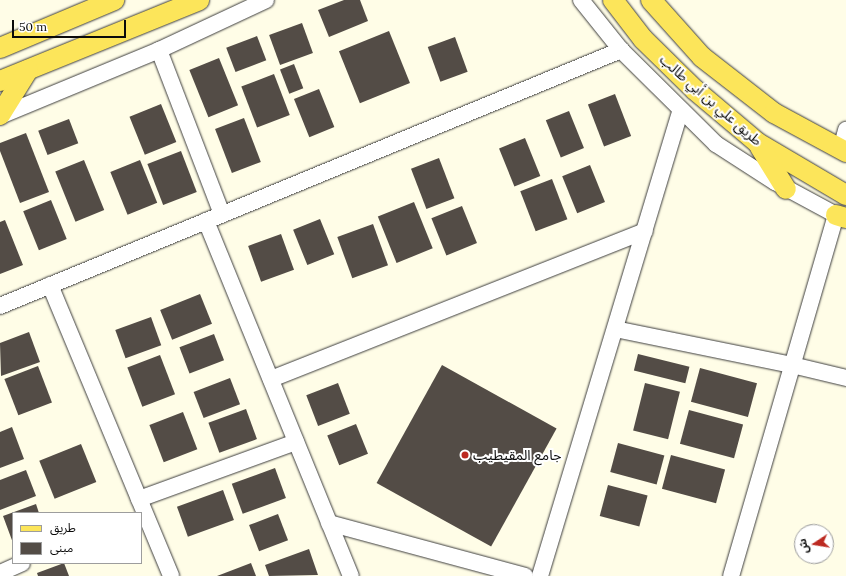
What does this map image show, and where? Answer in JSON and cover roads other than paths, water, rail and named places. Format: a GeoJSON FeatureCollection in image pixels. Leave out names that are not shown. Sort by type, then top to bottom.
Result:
{"type":"FeatureCollection","features":[{"type":"Feature","properties":{"kind":"main road"},"geometry":{"type":"LineString","coordinates":[[0,48],[114,0]]}},
{"type":"Feature","properties":{"kind":"main road"},"geometry":{"type":"LineString","coordinates":[[0,81],[199,0]]}},
{"type":"Feature","properties":{"kind":"main road"},"geometry":{"type":"LineString","coordinates":[[598,0],[643,40]]}},
{"type":"Feature","properties":{"kind":"main road","name":"طريق علي بن أبي طالب"},"geometry":{"type":"LineString","coordinates":[[613,0],[643,40],[695,90],[758,143],[846,195]]}},
{"type":"Feature","properties":{"kind":"main road","name":"طريق علي بن أبي طالب"},"geometry":{"type":"LineString","coordinates":[[651,0],[702,57],[774,113],[843,150]]}},
{"type":"Feature","properties":{"kind":"main road"},"geometry":{"type":"LineString","coordinates":[[0,116],[28,70]]}},
{"type":"Feature","properties":{"kind":"main road"},"geometry":{"type":"LineString","coordinates":[[758,143],[786,189]]}},
{"type":"Feature","properties":{"kind":"street"},"geometry":{"type":"LineString","coordinates":[[0,116],[159,50],[266,0]]}},
{"type":"Feature","properties":{"kind":"street"},"geometry":{"type":"LineString","coordinates":[[581,0],[621,50],[716,144],[786,189],[841,216],[792,365],[731,576]]}},
{"type":"Feature","properties":{"kind":"street"},"geometry":{"type":"LineString","coordinates":[[159,50],[222,214]]}},
{"type":"Feature","properties":{"kind":"street"},"geometry":{"type":"LineString","coordinates":[[0,306],[621,50]]}},
{"type":"Feature","properties":{"kind":"street"},"geometry":{"type":"LineString","coordinates":[[540,576],[682,110]]}},
{"type":"Feature","properties":{"kind":"street"},"geometry":{"type":"LineString","coordinates":[[843,150],[846,130]]}},
{"type":"Feature","properties":{"kind":"street"},"geometry":{"type":"LineString","coordinates":[[206,221],[351,576]]}},
{"type":"Feature","properties":{"kind":"street"},"geometry":{"type":"LineString","coordinates":[[271,379],[645,230]]}},
{"type":"Feature","properties":{"kind":"street"},"geometry":{"type":"LineString","coordinates":[[50,285],[139,507],[296,442]]}},
{"type":"Feature","properties":{"kind":"street"},"geometry":{"type":"LineString","coordinates":[[615,330],[792,365],[846,378]]}},
{"type":"Feature","properties":{"kind":"street"},"geometry":{"type":"LineString","coordinates":[[142,513],[172,576]]}},
{"type":"Feature","properties":{"kind":"street"},"geometry":{"type":"LineString","coordinates":[[329,522],[525,576]]}},
{"type":"Feature","properties":{"kind":"street"},"geometry":{"type":"LineString","coordinates":[[0,573],[20,564]]}},
{"type":"Feature","properties":{"kind":"place","name":"جامع المقيطيب"},"geometry":{"type":"Point","coordinates":[465,455]}}]}
